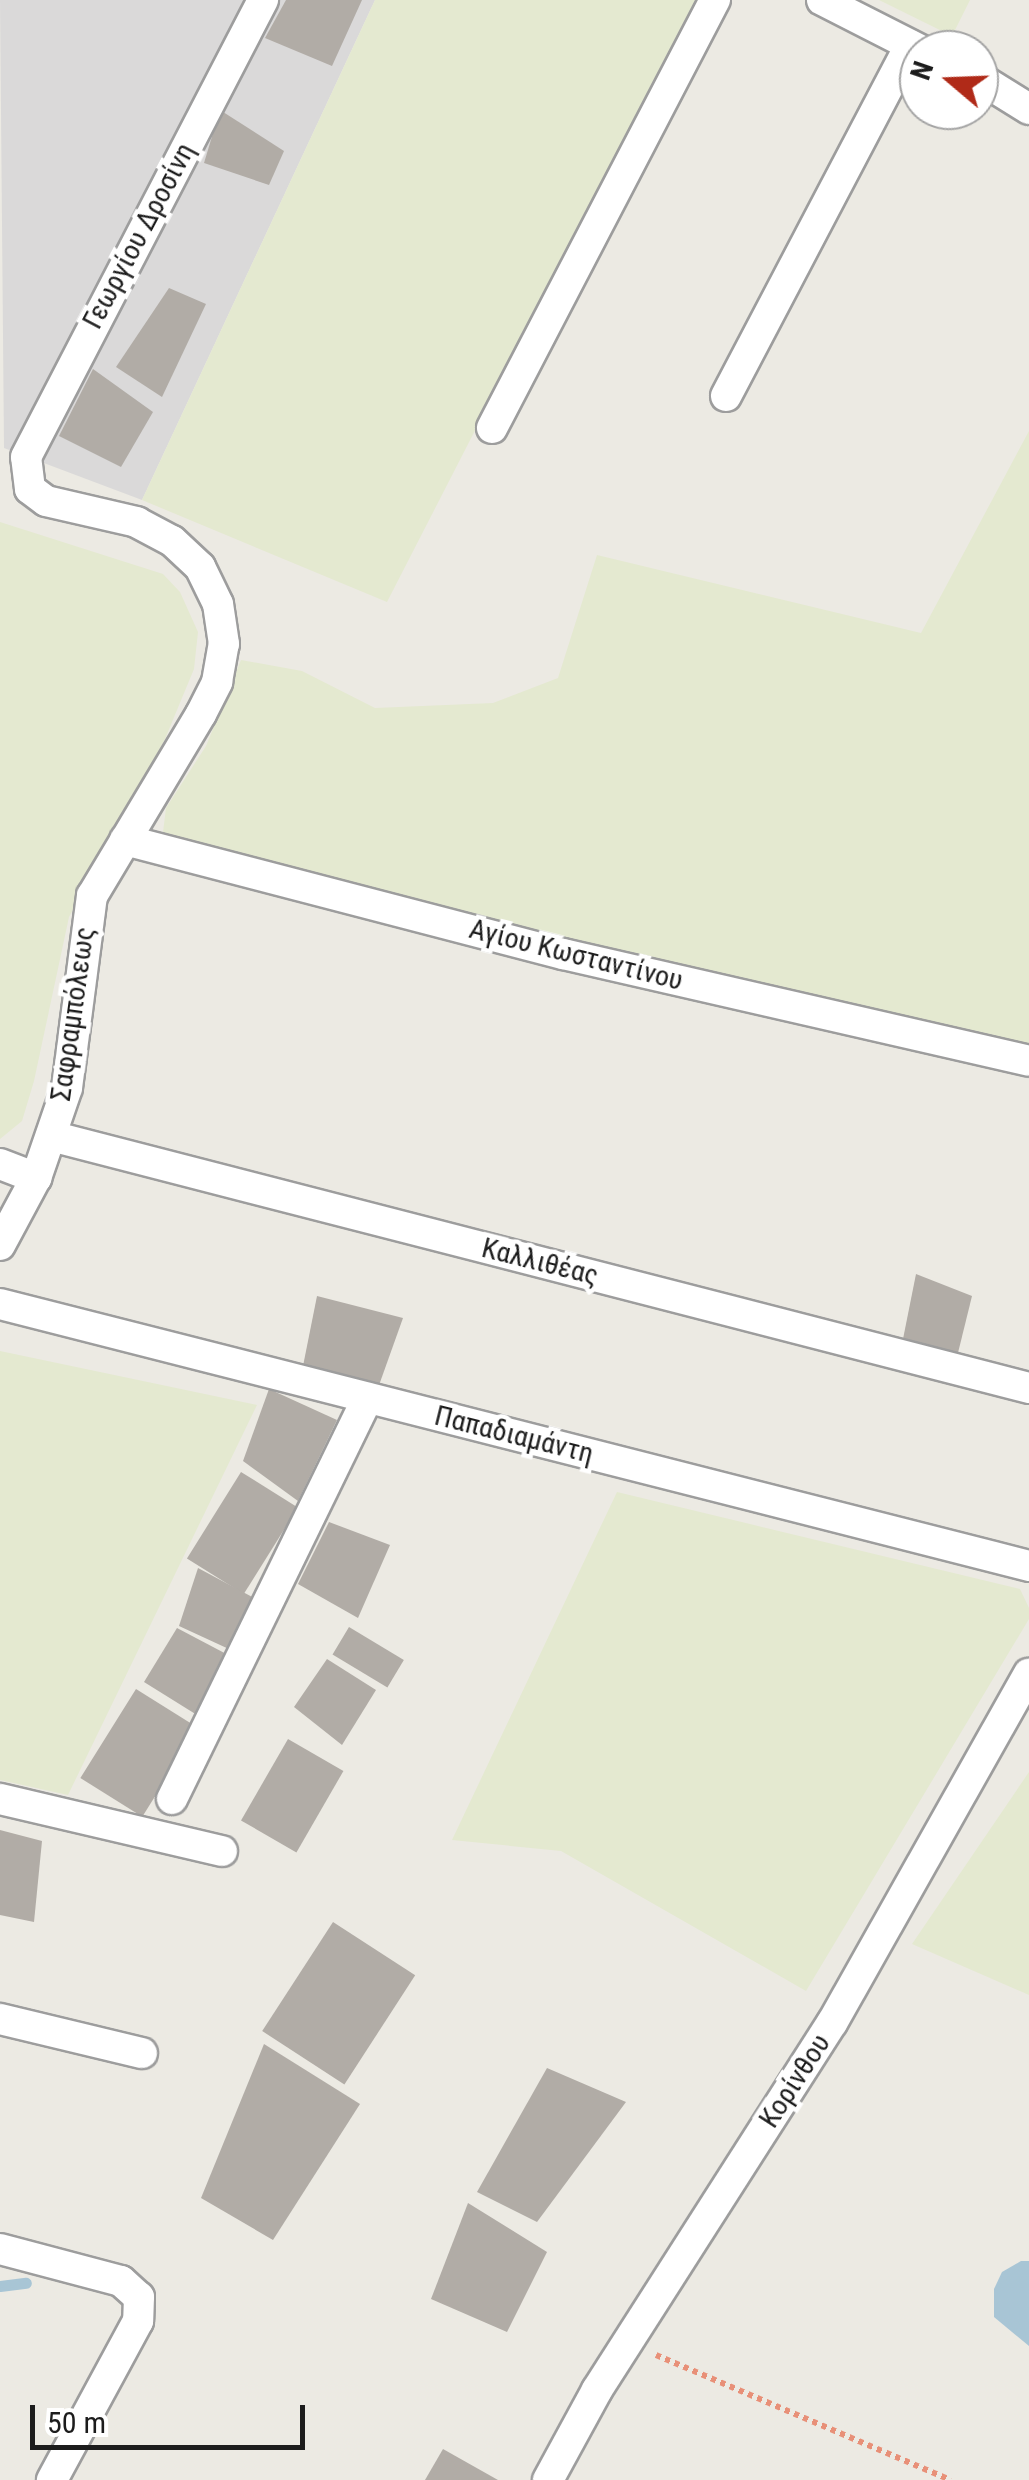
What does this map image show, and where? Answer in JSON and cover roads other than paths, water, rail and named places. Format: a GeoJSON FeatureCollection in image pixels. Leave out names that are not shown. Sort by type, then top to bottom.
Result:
{"type":"FeatureCollection","features":[{"type":"Feature","properties":{"kind":"street","name":"Γεωργίου Δροσίνη"},"geometry":{"type":"LineString","coordinates":[[24,475],[32,436],[263,0]]}},
{"type":"Feature","properties":{"kind":"street"},"geometry":{"type":"LineString","coordinates":[[492,428],[715,0]]}},
{"type":"Feature","properties":{"kind":"street"},"geometry":{"type":"LineString","coordinates":[[822,0],[899,39]]}},
{"type":"Feature","properties":{"kind":"street"},"geometry":{"type":"LineString","coordinates":[[726,396],[899,77]]}},
{"type":"Feature","properties":{"kind":"street"},"geometry":{"type":"LineString","coordinates":[[999,90],[1029,109]]}},
{"type":"Feature","properties":{"kind":"street","name":"Σαφραμπόλεως"},"geometry":{"type":"LineString","coordinates":[[0,1245],[36,1178],[67,1088],[84,928],[92,896],[218,682],[224,644],[218,604],[200,568],[172,540],[137,522],[46,501],[24,475]]}},
{"type":"Feature","properties":{"kind":"street","name":"Αγίου Κωσταντίνου"},"geometry":{"type":"LineString","coordinates":[[125,840],[563,954],[1029,1061]]}},
{"type":"Feature","properties":{"kind":"street","name":"Καλλιθέας"},"geometry":{"type":"LineString","coordinates":[[51,1136],[1029,1388]]}},
{"type":"Feature","properties":{"kind":"street"},"geometry":{"type":"LineString","coordinates":[[0,1164],[36,1178]]}},
{"type":"Feature","properties":{"kind":"street","name":"Παπαδιαμάντη"},"geometry":{"type":"LineString","coordinates":[[0,1304],[1029,1566]]}},
{"type":"Feature","properties":{"kind":"street"},"geometry":{"type":"LineString","coordinates":[[172,1799],[368,1398]]}},
{"type":"Feature","properties":{"kind":"street","name":"Κορίνθου"},"geometry":{"type":"LineString","coordinates":[[548,2480],[627,2343],[832,2023],[1029,1674]]}},
{"type":"Feature","properties":{"kind":"street"},"geometry":{"type":"LineString","coordinates":[[0,1798],[222,1851]]}},
{"type":"Feature","properties":{"kind":"street"},"geometry":{"type":"LineString","coordinates":[[0,2019],[142,2053]]}},
{"type":"Feature","properties":{"kind":"street"},"geometry":{"type":"LineString","coordinates":[[0,2248],[132,2287],[141,2309],[52,2480]]}},
{"type":"Feature","properties":{"kind":"water"},"geometry":{"type":"Polygon","coordinates":[[[1021,2261],[1029,2261],[1029,2346],[994,2317],[994,2289],[1002,2272],[1021,2261]]]}},
{"type":"Feature","properties":{"kind":"waterway"},"geometry":{"type":"LineString","coordinates":[[0,2286],[26,2283]]}}]}
